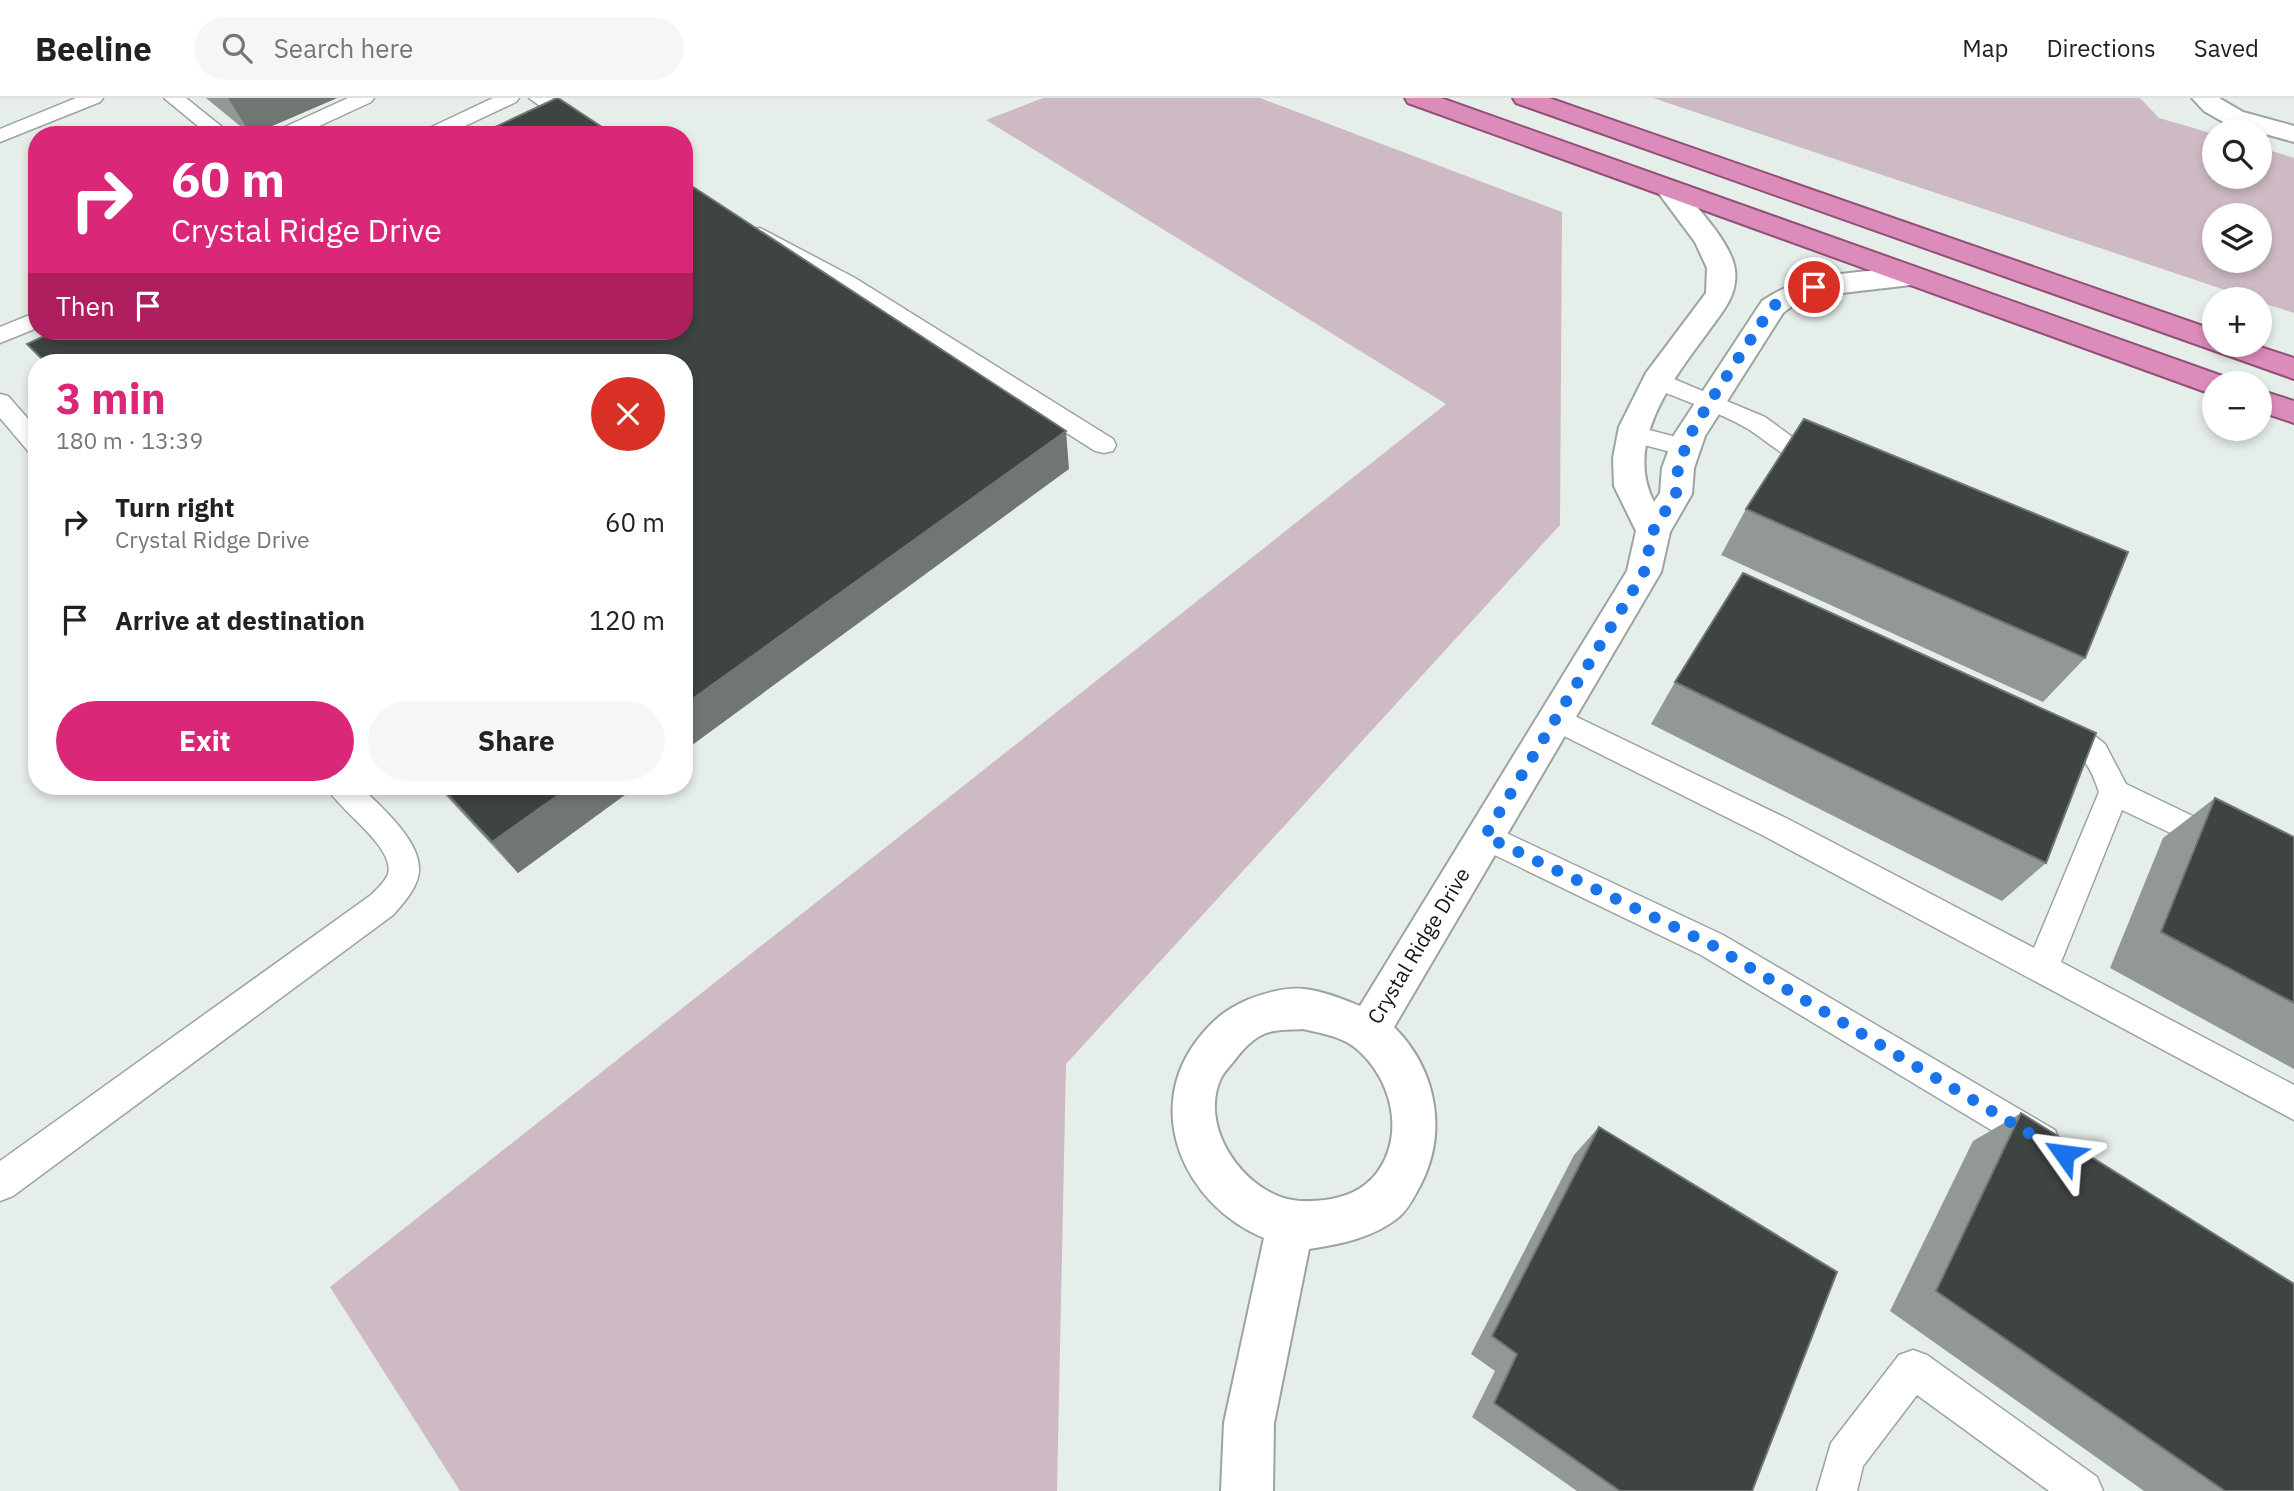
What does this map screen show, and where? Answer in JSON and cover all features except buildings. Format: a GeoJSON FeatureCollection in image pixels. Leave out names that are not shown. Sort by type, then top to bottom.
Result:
{"type":"FeatureCollection","features":[{"type":"Feature","properties":{"kind":"highway"},"geometry":{"type":"LineString","coordinates":[[1417,98],[2202,380]]}},
{"type":"Feature","properties":{"kind":"highway"},"geometry":{"type":"LineString","coordinates":[[1525,98],[2202,337]]}},
{"type":"Feature","properties":{"kind":"highway"},"geometry":{"type":"LineString","coordinates":[[2259,357],[2294,369]]}},
{"type":"Feature","properties":{"kind":"highway"},"geometry":{"type":"LineString","coordinates":[[2272,404],[2294,412]]}},
{"type":"Feature","properties":{"kind":"street"},"geometry":{"type":"LineString","coordinates":[[2209,103],[2232,117],[2294,134]]}},
{"type":"Feature","properties":{"kind":"street"},"geometry":{"type":"LineString","coordinates":[[1653,531],[1630,486],[1629,458],[1634,434],[1657,380],[1720,294],[1721,268],[1708,240],[1671,191]]}},
{"type":"Feature","properties":{"kind":"street","name":"Crystal Ridge Drive"},"geometry":{"type":"LineString","coordinates":[[1368,1032],[1644,572],[1653,531],[1676,494],[1678,468],[1686,448],[1709,403],[1772,307],[1790,294],[1814,287],[1911,276]]}},
{"type":"Feature","properties":{"kind":"street","name":"Crystal Ridge Drive"},"geometry":{"type":"LineString","coordinates":[[1303,1009],[1336,1016],[1368,1032],[1392,1056],[1409,1087],[1416,1122],[1411,1156],[1394,1189],[1366,1213],[1329,1226],[1290,1224],[1251,1210],[1221,1185],[1200,1151],[1193,1115],[1197,1079],[1214,1048],[1240,1024],[1270,1012],[1303,1009]]}},
{"type":"Feature","properties":{"kind":"street"},"geometry":{"type":"LineString","coordinates":[[1247,1491],[1249,1423],[1290,1224]]}},
{"type":"Feature","properties":{"kind":"lane"},"geometry":{"type":"LineString","coordinates":[[0,136],[93,98]]}},
{"type":"Feature","properties":{"kind":"lane"},"geometry":{"type":"LineString","coordinates":[[174,98],[210,126]]}},
{"type":"Feature","properties":{"kind":"lane"},"geometry":{"type":"LineString","coordinates":[[303,126],[364,98]]}},
{"type":"Feature","properties":{"kind":"lane"},"geometry":{"type":"LineString","coordinates":[[449,126],[509,98]]}},
{"type":"Feature","properties":{"kind":"lane"},"geometry":{"type":"LineString","coordinates":[[539,98],[581,126]]}},
{"type":"Feature","properties":{"kind":"lane"},"geometry":{"type":"LineString","coordinates":[[742,223],[846,283],[1104,444]]}},
{"type":"Feature","properties":{"kind":"lane"},"geometry":{"type":"LineString","coordinates":[[0,336],[28,323]]}},
{"type":"Feature","properties":{"kind":"lane"},"geometry":{"type":"LineString","coordinates":[[1657,380],[1756,423],[1793,450],[1843,470]]}},
{"type":"Feature","properties":{"kind":"lane"},"geometry":{"type":"LineString","coordinates":[[0,402],[9,428],[28,439]]}},
{"type":"Feature","properties":{"kind":"lane"},"geometry":{"type":"LineString","coordinates":[[1634,434],[1686,448]]}},
{"type":"Feature","properties":{"kind":"lane"},"geometry":{"type":"LineString","coordinates":[[2034,718],[2084,740],[2106,767],[2114,792],[2042,969]]}},
{"type":"Feature","properties":{"kind":"lane"},"geometry":{"type":"LineString","coordinates":[[1556,719],[1777,828],[2294,1103]]}},
{"type":"Feature","properties":{"kind":"lane"},"geometry":{"type":"LineString","coordinates":[[2114,792],[2246,856]]}},
{"type":"Feature","properties":{"kind":"lane"},"geometry":{"type":"LineString","coordinates":[[0,1182],[382,905],[393,893],[401,880],[404,867],[400,851],[349,795]]}},
{"type":"Feature","properties":{"kind":"lane"},"geometry":{"type":"LineString","coordinates":[[1485,836],[1712,945],[2072,1159]]}},
{"type":"Feature","properties":{"kind":"lane"},"geometry":{"type":"LineString","coordinates":[[1837,1491],[1845,1457],[1913,1369],[2083,1491]]}},
{"type":"Feature","properties":{"kind":"shaded area"},"geometry":{"type":"Polygon","coordinates":[[[1043,98],[1260,98],[1562,212],[1560,525],[1066,1064],[1057,1491],[460,1491],[330,1287],[1446,404],[986,120],[1043,98]]]}},
{"type":"Feature","properties":{"kind":"shaded area"},"geometry":{"type":"Polygon","coordinates":[[[1653,98],[2140,98],[2159,118],[2202,131],[2202,189],[2272,189],[2272,151],[2294,158],[2294,313],[2272,306],[2272,287],[2216,287],[1653,98]]]}},
{"type":"Feature","properties":{"kind":"route"},"geometry":{"type":"LineString","coordinates":[[1814,287],[1790,294],[1772,307],[1709,403],[1690,435],[1678,468],[1676,494],[1653,531],[1644,572],[1485,836],[1712,945],[2064,1154]]}}]}
